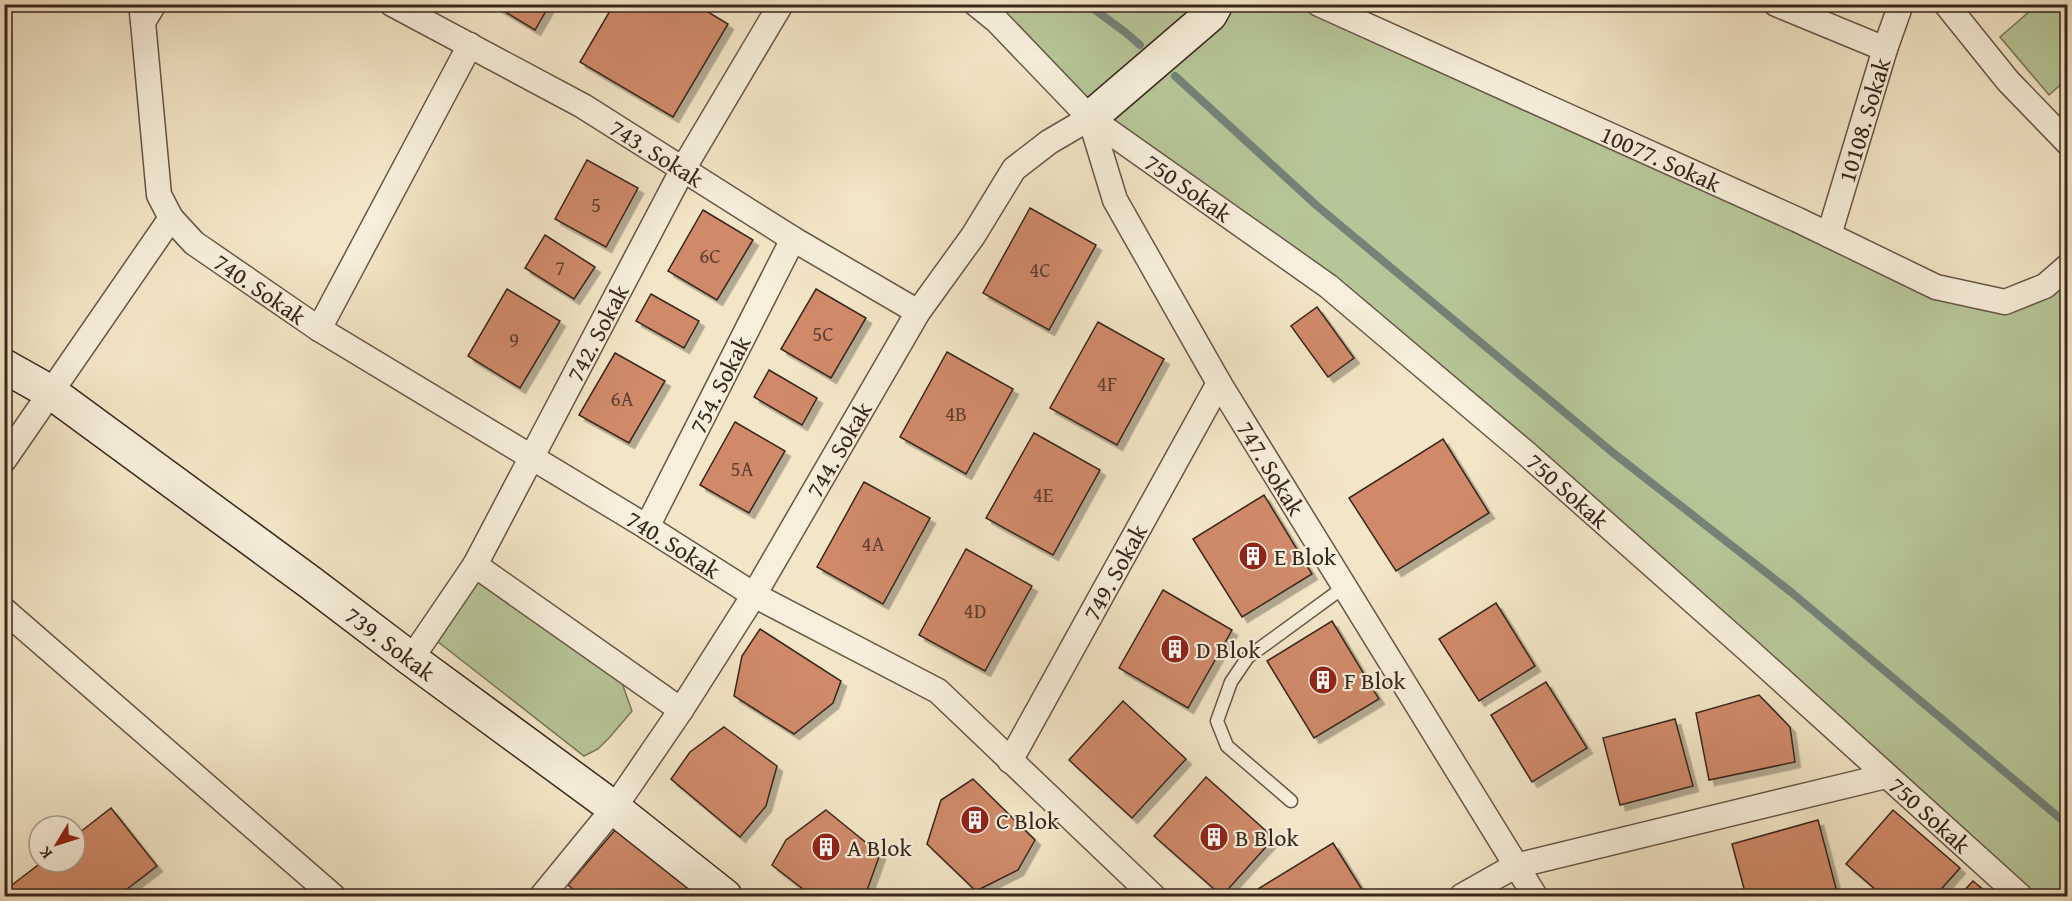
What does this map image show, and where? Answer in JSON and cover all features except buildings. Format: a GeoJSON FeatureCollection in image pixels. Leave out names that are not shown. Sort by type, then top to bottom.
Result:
{"type":"FeatureCollection","features":[{"type":"Feature","properties":{"kind":"street","name":"743. Sokak"},"geometry":{"type":"LineString","coordinates":[[392,4],[583,105],[793,239],[918,312]]}},
{"type":"Feature","properties":{"kind":"street","name":"742. Sokak"},"geometry":{"type":"LineString","coordinates":[[411,659],[475,565],[683,169],[781,4]]}},
{"type":"Feature","properties":{"kind":"street","name":"750 Sokak"},"geometry":{"type":"LineString","coordinates":[[976,4],[997,21],[1090,118],[1328,286],[1527,454],[1748,649],[2020,897]]}},
{"type":"Feature","properties":{"kind":"street"},"geometry":{"type":"LineString","coordinates":[[1090,118],[1210,15],[1216,4]]}},
{"type":"Feature","properties":{"kind":"street","name":"10077. Sokak"},"geometry":{"type":"LineString","coordinates":[[1319,4],[1829,235],[1936,287],[2006,303],[2045,286],[2067,266]]}},
{"type":"Feature","properties":{"kind":"street"},"geometry":{"type":"LineString","coordinates":[[1776,4],[1885,49]]}},
{"type":"Feature","properties":{"kind":"street","name":"10108. Sokak"},"geometry":{"type":"LineString","coordinates":[[1829,235],[1885,49],[1901,4]]}},
{"type":"Feature","properties":{"kind":"street"},"geometry":{"type":"LineString","coordinates":[[1946,4],[2008,81],[2067,143]]}},
{"type":"Feature","properties":{"kind":"street","name":"740. Sokak"},"geometry":{"type":"LineString","coordinates":[[146,10],[159,195],[171,218],[194,243],[319,329],[531,456],[754,595],[939,691],[1153,897]]}},
{"type":"Feature","properties":{"kind":"street"},"geometry":{"type":"LineString","coordinates":[[319,329],[470,45]]}},
{"type":"Feature","properties":{"kind":"street","name":"744. Sokak"},"geometry":{"type":"LineString","coordinates":[[542,897],[614,808],[681,710],[754,595],[918,312],[973,236],[1014,170],[1048,142],[1090,118]]}},
{"type":"Feature","properties":{"kind":"street","name":"747. Sokak"},"geometry":{"type":"LineString","coordinates":[[1090,118],[1115,200],[1219,383],[1535,897]]}},
{"type":"Feature","properties":{"kind":"street"},"geometry":{"type":"LineString","coordinates":[[4,460],[171,218]]}},
{"type":"Feature","properties":{"kind":"street","name":"754. Sokak"},"geometry":{"type":"LineString","coordinates":[[647,527],[793,239]]}},
{"type":"Feature","properties":{"kind":"street","name":"739. Sokak"},"geometry":{"type":"LineString","coordinates":[[4,366],[52,393],[311,583],[614,808],[724,897]]}},
{"type":"Feature","properties":{"kind":"street","name":"749. Sokak"},"geometry":{"type":"LineString","coordinates":[[1010,761],[1219,383]]}},
{"type":"Feature","properties":{"kind":"street"},"geometry":{"type":"LineString","coordinates":[[475,565],[681,710]]}},
{"type":"Feature","properties":{"kind":"street"},"geometry":{"type":"LineString","coordinates":[[4,610],[333,897]]}},
{"type":"Feature","properties":{"kind":"street"},"geometry":{"type":"LineString","coordinates":[[1462,897],[1515,866],[1886,776]]}},
{"type":"Feature","properties":{"kind":"lane"},"geometry":{"type":"LineString","coordinates":[[1291,801],[1227,746],[1217,721],[1231,682],[1248,657],[1344,587]]}},
{"type":"Feature","properties":{"kind":"green space"},"geometry":{"type":"Polygon","coordinates":[[[2038,4],[2067,5],[2067,79],[2049,95],[2000,37],[2038,4]]]}},
{"type":"Feature","properties":{"kind":"green space"},"geometry":{"type":"Polygon","coordinates":[[[976,5],[1318,5],[1829,235],[2006,302],[2067,268],[2067,896],[2038,896],[1886,776],[1328,286],[1090,118],[976,5]]]}},
{"type":"Feature","properties":{"kind":"green space"},"geometry":{"type":"Polygon","coordinates":[[[475,575],[622,683],[632,711],[598,749],[584,756],[437,641],[475,575]]]}},
{"type":"Feature","properties":{"kind":"waterway"},"geometry":{"type":"LineString","coordinates":[[1087,4],[1140,45]]}},
{"type":"Feature","properties":{"kind":"waterway"},"geometry":{"type":"LineString","coordinates":[[1175,76],[1316,205],[1612,452],[1791,592],[2068,825]]}},
{"type":"Feature","properties":{"kind":"place","name":"E Blok"},"geometry":{"type":"Point","coordinates":[1253,556]}},
{"type":"Feature","properties":{"kind":"place","name":"D Blok"},"geometry":{"type":"Point","coordinates":[1175,649]}},
{"type":"Feature","properties":{"kind":"place","name":"F Blok"},"geometry":{"type":"Point","coordinates":[1323,680]}},
{"type":"Feature","properties":{"kind":"place","name":"C Blok"},"geometry":{"type":"Point","coordinates":[975,820]}},
{"type":"Feature","properties":{"kind":"place","name":"B Blok"},"geometry":{"type":"Point","coordinates":[1214,837]}},
{"type":"Feature","properties":{"kind":"place","name":"A Blok"},"geometry":{"type":"Point","coordinates":[826,847]}}]}
